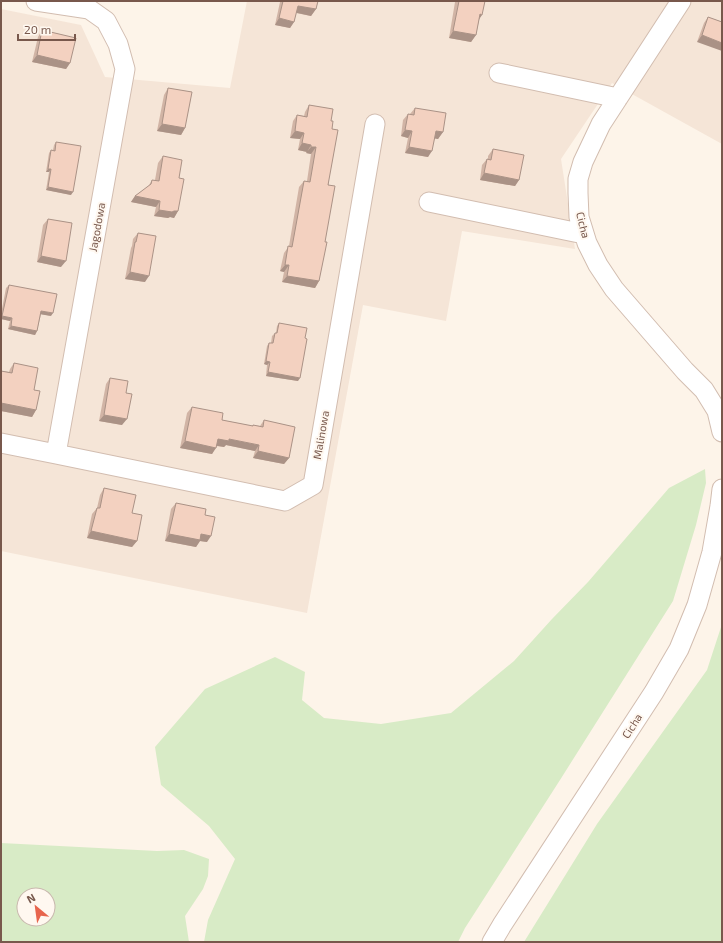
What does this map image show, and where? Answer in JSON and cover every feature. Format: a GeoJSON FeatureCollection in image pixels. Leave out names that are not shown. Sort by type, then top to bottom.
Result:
{"type":"FeatureCollection","features":[{"type":"Feature","properties":{"kind":"street","name":"Jagodowa"},"geometry":{"type":"LineString","coordinates":[[36,1],[89,10],[106,22],[118,44],[125,69],[56,454]]}},
{"type":"Feature","properties":{"kind":"street","name":"Cicha"},"geometry":{"type":"LineString","coordinates":[[681,1],[601,124],[583,162],[578,179],[579,217],[584,234],[598,265],[614,289],[685,371],[704,390],[717,411],[722,432]]}},
{"type":"Feature","properties":{"kind":"street"},"geometry":{"type":"LineString","coordinates":[[499,73],[618,98]]}},
{"type":"Feature","properties":{"kind":"street","name":"Malinowa"},"geometry":{"type":"LineString","coordinates":[[56,454],[285,502],[313,485],[375,124]]}},
{"type":"Feature","properties":{"kind":"street"},"geometry":{"type":"LineString","coordinates":[[429,202],[584,234]]}},
{"type":"Feature","properties":{"kind":"street"},"geometry":{"type":"LineString","coordinates":[[1,443],[56,454]]}},
{"type":"Feature","properties":{"kind":"street","name":"Cicha"},"geometry":{"type":"LineString","coordinates":[[492,942],[510,911],[654,692],[678,648],[696,604],[712,552],[722,488]]}},
{"type":"Feature","properties":{"kind":"shaded area"},"geometry":{"type":"Polygon","coordinates":[[[247,1],[722,1],[722,144],[612,83],[561,159],[575,249],[462,231],[446,321],[363,305],[307,613],[1,551],[1,9],[81,25],[105,77],[230,88],[247,1]]]}},
{"type":"Feature","properties":{"kind":"green space"},"geometry":{"type":"Polygon","coordinates":[[[705,469],[706,483],[696,525],[673,601],[465,928],[458,942],[204,942],[208,920],[235,859],[209,826],[161,785],[155,747],[205,689],[275,657],[305,672],[302,700],[324,718],[381,724],[451,713],[514,661],[588,582],[669,488],[705,469]]]}},
{"type":"Feature","properties":{"kind":"green space"},"geometry":{"type":"Polygon","coordinates":[[[722,624],[722,942],[524,942],[597,824],[707,670],[722,624]]]}},
{"type":"Feature","properties":{"kind":"green space"},"geometry":{"type":"Polygon","coordinates":[[[1,843],[157,851],[184,850],[209,859],[208,876],[203,889],[185,916],[189,942],[1,942],[1,843]]]}},
{"type":"Feature","properties":{"kind":"building"},"geometry":{"type":"Polygon","coordinates":[[[283,1],[318,1],[316,9],[298,6],[294,22],[279,18],[283,1]]]}},
{"type":"Feature","properties":{"kind":"building"},"geometry":{"type":"Polygon","coordinates":[[[459,1],[485,1],[482,15],[480,14],[476,35],[453,31],[459,1]]]}},
{"type":"Feature","properties":{"kind":"building"},"geometry":{"type":"Polygon","coordinates":[[[708,17],[722,22],[722,43],[702,35],[708,17]]]}},
{"type":"Feature","properties":{"kind":"building"},"geometry":{"type":"Polygon","coordinates":[[[42,30],[76,38],[70,63],[37,55],[42,30]]]}},
{"type":"Feature","properties":{"kind":"building"},"geometry":{"type":"Polygon","coordinates":[[[168,88],[192,92],[185,128],[162,124],[168,88]]]}},
{"type":"Feature","properties":{"kind":"building"},"geometry":{"type":"Polygon","coordinates":[[[309,105],[333,109],[331,121],[333,121],[332,129],[338,130],[328,185],[335,186],[325,242],[327,242],[319,281],[287,276],[289,265],[285,265],[288,246],[292,247],[304,181],[310,182],[316,147],[311,147],[311,145],[302,143],[304,133],[295,131],[297,115],[307,117],[309,105]]]}},
{"type":"Feature","properties":{"kind":"building"},"geometry":{"type":"Polygon","coordinates":[[[415,108],[446,113],[443,132],[436,131],[432,151],[409,147],[412,131],[405,130],[408,114],[414,115],[415,108]]]}},
{"type":"Feature","properties":{"kind":"building"},"geometry":{"type":"Polygon","coordinates":[[[56,142],[81,146],[73,192],[48,187],[51,169],[48,169],[51,150],[55,151],[56,142]]]}},
{"type":"Feature","properties":{"kind":"building"},"geometry":{"type":"Polygon","coordinates":[[[493,149],[524,155],[519,180],[484,173],[487,159],[491,160],[493,149]]]}},
{"type":"Feature","properties":{"kind":"building"},"geometry":{"type":"Polygon","coordinates":[[[163,156],[182,160],[179,178],[184,179],[178,211],[172,212],[159,210],[160,201],[135,196],[151,184],[152,180],[159,181],[163,156]]]}},
{"type":"Feature","properties":{"kind":"building"},"geometry":{"type":"Polygon","coordinates":[[[48,219],[72,223],[66,261],[41,256],[48,219]]]}},
{"type":"Feature","properties":{"kind":"building"},"geometry":{"type":"Polygon","coordinates":[[[138,233],[156,236],[149,276],[130,272],[138,233]]]}},
{"type":"Feature","properties":{"kind":"building"},"geometry":{"type":"Polygon","coordinates":[[[9,285],[57,294],[53,313],[41,311],[37,331],[11,326],[12,318],[2,316],[9,285]]]}},
{"type":"Feature","properties":{"kind":"building"},"geometry":{"type":"Polygon","coordinates":[[[279,323],[307,328],[305,338],[307,339],[300,378],[268,372],[270,362],[266,361],[269,343],[273,343],[279,323]]]}},
{"type":"Feature","properties":{"kind":"building"},"geometry":{"type":"Polygon","coordinates":[[[14,363],[38,368],[34,390],[40,391],[36,410],[1,403],[1,371],[12,373],[14,363]]]}},
{"type":"Feature","properties":{"kind":"building"},"geometry":{"type":"Polygon","coordinates":[[[110,378],[128,381],[126,393],[132,394],[127,419],[104,415],[110,378]]]}},
{"type":"Feature","properties":{"kind":"building"},"geometry":{"type":"Polygon","coordinates":[[[192,407],[223,413],[222,420],[263,427],[264,420],[295,427],[289,458],[258,451],[259,445],[229,439],[229,441],[218,439],[216,448],[185,441],[192,407]]]}},
{"type":"Feature","properties":{"kind":"building"},"geometry":{"type":"Polygon","coordinates":[[[104,488],[136,495],[132,513],[142,515],[137,541],[91,531],[97,508],[100,508],[104,488]]]}},
{"type":"Feature","properties":{"kind":"building"},"geometry":{"type":"Polygon","coordinates":[[[176,503],[206,509],[205,515],[215,517],[211,536],[201,534],[200,540],[169,534],[176,503]]]}}]}
